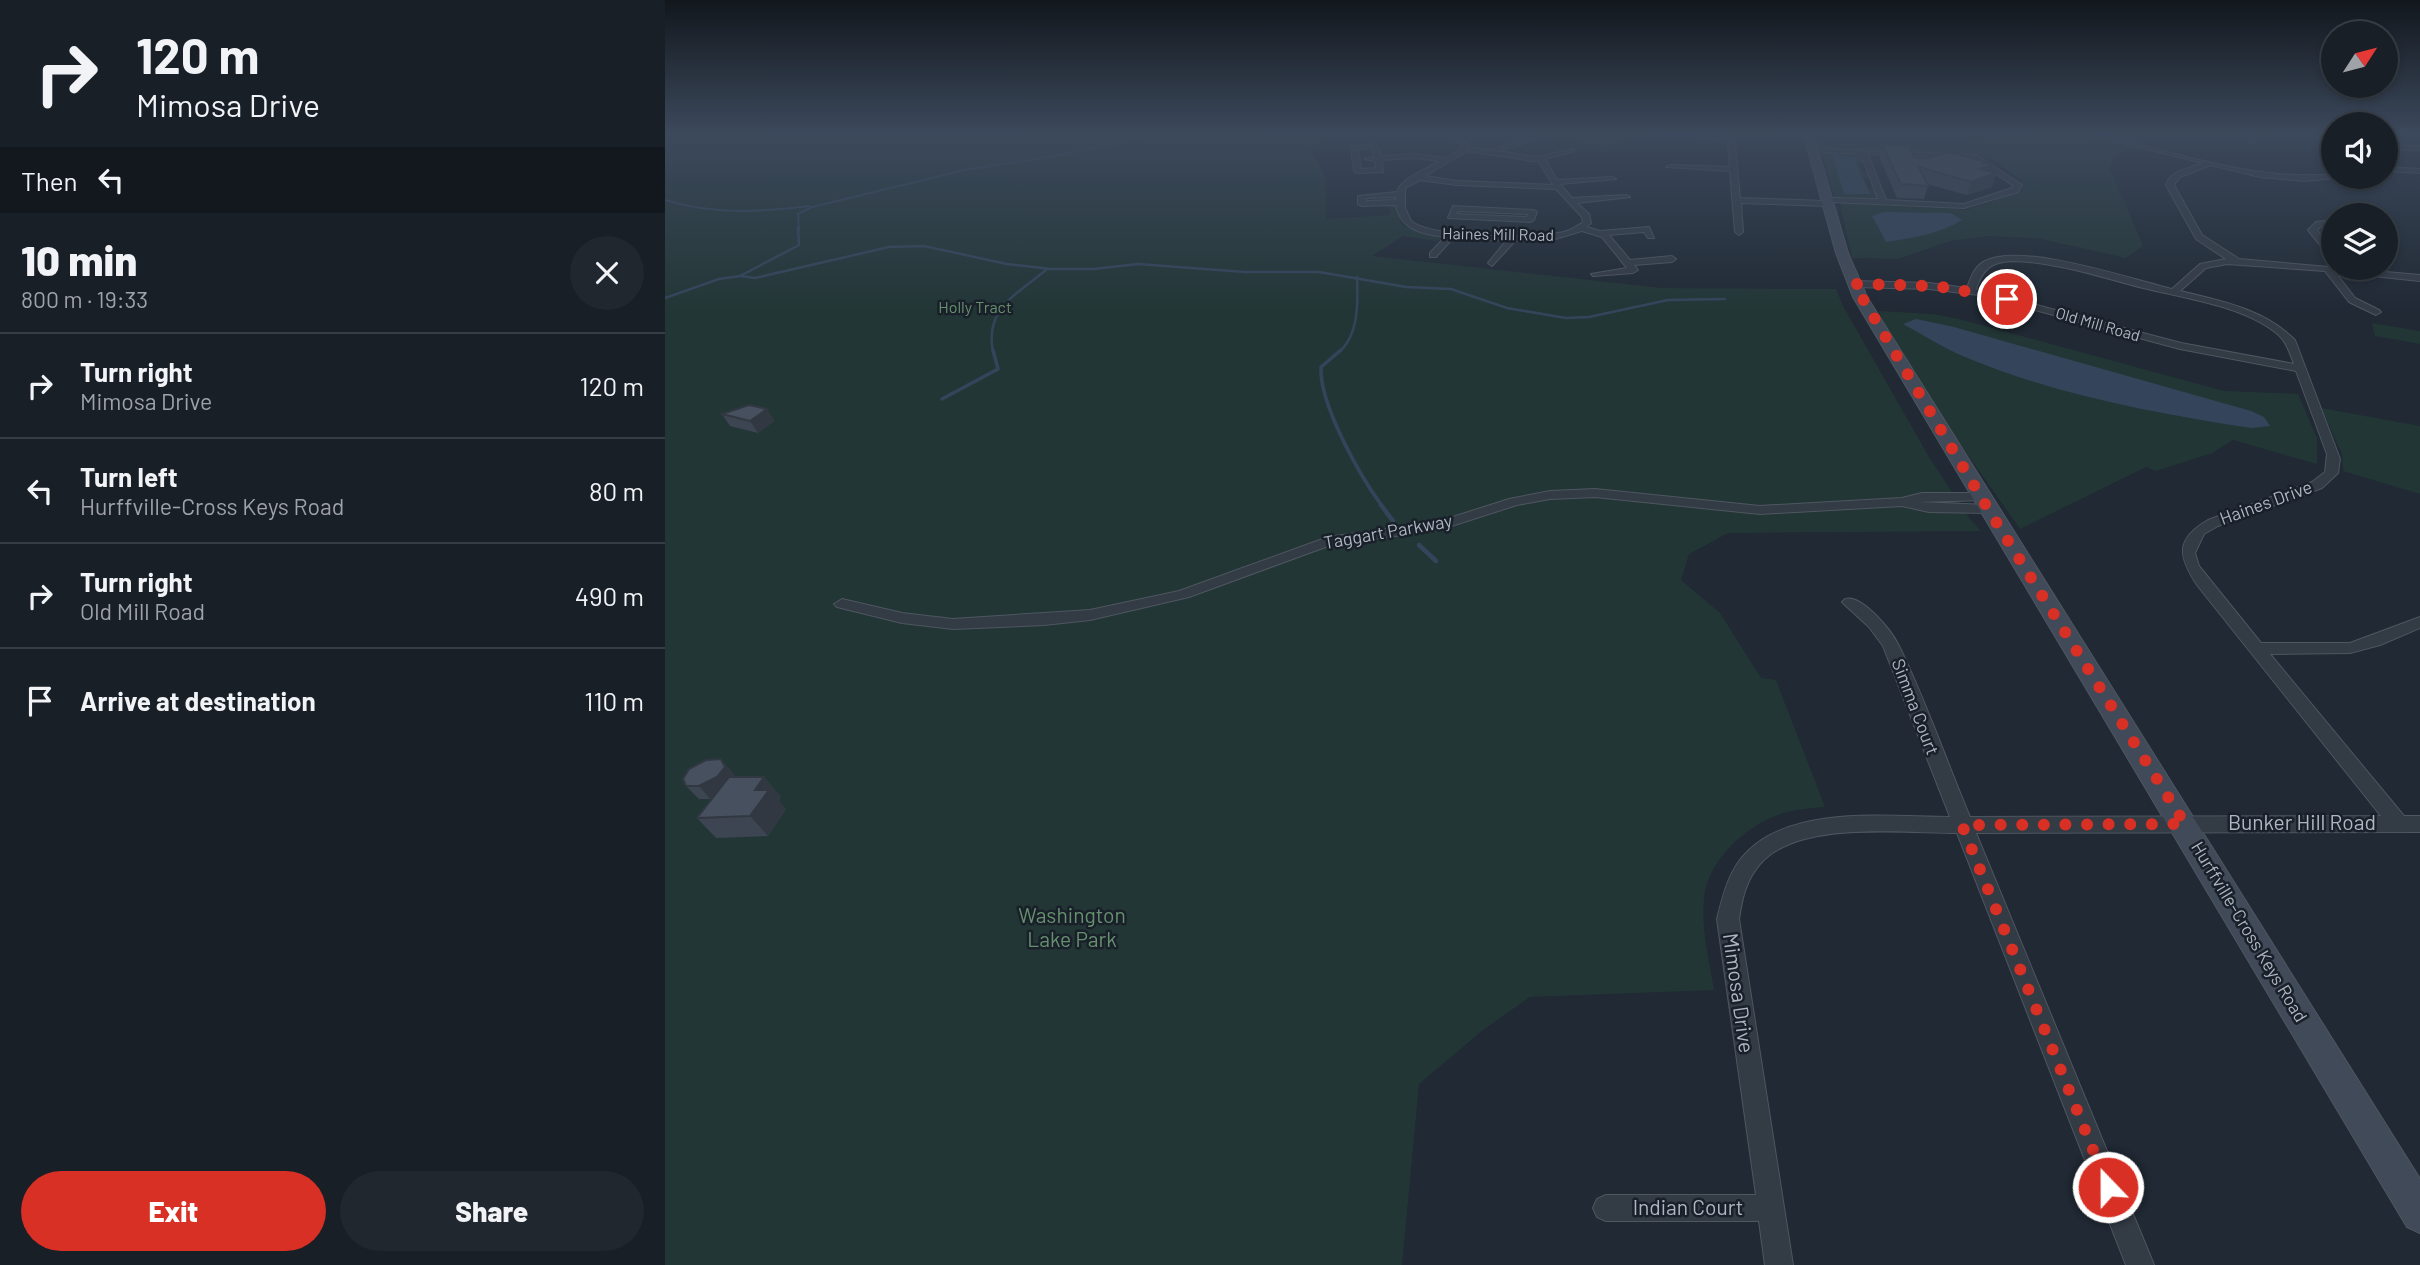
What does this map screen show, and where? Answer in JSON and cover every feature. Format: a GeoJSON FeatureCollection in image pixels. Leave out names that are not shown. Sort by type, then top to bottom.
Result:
{"type":"FeatureCollection","features":[{"type":"Feature","properties":{"kind":"main road","name":"Hurffville-Cross Keys Road"},"geometry":{"type":"LineString","coordinates":[[1824,192],[1854,284],[2420,1214]]}},
{"type":"Feature","properties":{"kind":"street","name":"Haines Mill Road"},"geometry":{"type":"LineString","coordinates":[[1402,192],[1400,198],[1404,217],[1412,226],[1429,233],[1553,237],[1581,228]]}},
{"type":"Feature","properties":{"kind":"street"},"geometry":{"type":"LineString","coordinates":[[1562,192],[1587,216],[1587,223],[1581,228]]}},
{"type":"Feature","properties":{"kind":"street"},"geometry":{"type":"LineString","coordinates":[[1575,192],[1581,200]]}},
{"type":"Feature","properties":{"kind":"street"},"geometry":{"type":"LineString","coordinates":[[1736,192],[1739,232]]}},
{"type":"Feature","properties":{"kind":"street"},"geometry":{"type":"LineString","coordinates":[[1879,192],[1883,202]]}},
{"type":"Feature","properties":{"kind":"street"},"geometry":{"type":"LineString","coordinates":[[1737,200],[1964,206],[2009,192]]}},
{"type":"Feature","properties":{"kind":"street"},"geometry":{"type":"LineString","coordinates":[[2174,192],[2199,237],[2236,261]]}},
{"type":"Feature","properties":{"kind":"street"},"geometry":{"type":"LineString","coordinates":[[1569,201],[1626,197]]}},
{"type":"Feature","properties":{"kind":"street"},"geometry":{"type":"LineString","coordinates":[[1482,236],[1492,214]]}},
{"type":"Feature","properties":{"kind":"street"},"geometry":{"type":"LineString","coordinates":[[2321,224],[2312,230],[2321,242]]}},
{"type":"Feature","properties":{"kind":"street"},"geometry":{"type":"LineString","coordinates":[[1581,228],[1602,233],[1646,229],[1651,236]]}},
{"type":"Feature","properties":{"kind":"street"},"geometry":{"type":"LineString","coordinates":[[1596,274],[1633,270],[1602,233]]}},
{"type":"Feature","properties":{"kind":"street"},"geometry":{"type":"LineString","coordinates":[[1433,256],[1451,235]]}},
{"type":"Feature","properties":{"kind":"street"},"geometry":{"type":"LineString","coordinates":[[1492,263],[1514,237]]}},
{"type":"Feature","properties":{"kind":"street"},"geometry":{"type":"LineString","coordinates":[[1627,263],[1672,259]]}},
{"type":"Feature","properties":{"kind":"street","name":"Haines Drive"},"geometry":{"type":"LineString","coordinates":[[1970,291],[1979,270],[1987,264],[2025,259],[2055,263],[2234,308],[2271,324],[2291,342],[2333,454],[2335,466],[2331,477],[2317,485],[2205,526],[2195,536],[2188,552],[2197,574],[2397,822]]}},
{"type":"Feature","properties":{"kind":"street"},"geometry":{"type":"LineString","coordinates":[[2174,292],[2203,267],[2236,261],[2321,268]]}},
{"type":"Feature","properties":{"kind":"street"},"geometry":{"type":"LineString","coordinates":[[2398,275],[2420,278]]}},
{"type":"Feature","properties":{"kind":"street"},"geometry":{"type":"LineString","coordinates":[[2336,280],[2352,300],[2377,312]]}},
{"type":"Feature","properties":{"kind":"street","name":"Old Mill Road"},"geometry":{"type":"LineString","coordinates":[[1854,284],[1929,286],[1970,291],[2180,346],[2300,368]]}},
{"type":"Feature","properties":{"kind":"street","name":"Taggart Parkway"},"geometry":{"type":"LineString","coordinates":[[842,604],[902,618],[953,624],[1044,620],[1090,614],[1143,605],[1184,594],[1328,541],[1439,526],[1514,502],[1550,495],[1595,493],[1760,510],[1902,502],[1929,508],[1985,503]]}},
{"type":"Feature","properties":{"kind":"street","name":"Simma Court"},"geometry":{"type":"LineString","coordinates":[[1850,602],[1875,623],[1891,645],[1962,825]]}},
{"type":"Feature","properties":{"kind":"street"},"geometry":{"type":"LineString","coordinates":[[2256,649],[2350,648],[2420,622]]}},
{"type":"Feature","properties":{"kind":"street","name":"Mimosa Drive"},"geometry":{"type":"LineString","coordinates":[[1779,1265],[1728,934],[1730,905],[1737,879],[1764,848],[1785,835],[1798,831],[1850,824],[2185,824]]}},
{"type":"Feature","properties":{"kind":"street","name":"Bunker Hill Road"},"geometry":{"type":"LineString","coordinates":[[2185,824],[2420,824]]}},
{"type":"Feature","properties":{"kind":"street"},"geometry":{"type":"LineString","coordinates":[[1962,825],[2140,1265]]}},
{"type":"Feature","properties":{"kind":"street","name":"Indian Court"},"geometry":{"type":"LineString","coordinates":[[1606,1208],[1770,1208]]}},
{"type":"Feature","properties":{"kind":"green space"},"geometry":{"type":"Polygon","coordinates":[[[665,192],[1325,192],[1326,219],[1390,215],[1389,204],[1396,204],[1404,226],[1444,239],[1435,241],[1403,236],[1372,256],[1662,288],[1836,289],[1843,306],[1929,457],[1970,519],[1981,531],[1728,533],[1689,554],[1681,580],[1720,613],[1761,678],[1776,680],[1825,807],[1787,812],[1759,824],[1733,844],[1713,869],[1707,883],[1703,910],[1714,990],[1530,997],[1483,1030],[1419,1084],[1402,1265],[665,1265],[665,192]]]}},
{"type":"Feature","properties":{"kind":"green space"},"geometry":{"type":"Polygon","coordinates":[[[1833,192],[1876,192],[1878,197],[1835,198],[1833,192]]]}},
{"type":"Feature","properties":{"kind":"green space"},"geometry":{"type":"Polygon","coordinates":[[[2021,192],[2120,192],[2143,246],[2126,258],[2037,238],[1988,236],[1950,241],[1898,259],[1852,258],[1840,203],[1966,210],[2021,192]]]}},
{"type":"Feature","properties":{"kind":"green space"},"geometry":{"type":"Polygon","coordinates":[[[1879,311],[1932,314],[1959,319],[2224,391],[2298,394],[2317,438],[2317,464],[2233,440],[2212,453],[2156,471],[2146,467],[2020,529],[1932,404],[1883,324],[1879,311]]]}},
{"type":"Feature","properties":{"kind":"green space"},"geometry":{"type":"Polygon","coordinates":[[[2372,323],[2420,331],[2420,344],[2375,336],[2372,323]]]}},
{"type":"Feature","properties":{"kind":"green space"},"geometry":{"type":"Polygon","coordinates":[[[2321,408],[2420,426],[2420,494],[2343,471],[2342,454],[2321,408]]]}},
{"type":"Feature","properties":{"kind":"water"},"geometry":{"type":"Polygon","coordinates":[[[1843,192],[1870,194],[1844,194],[1843,192]]]}},
{"type":"Feature","properties":{"kind":"water"},"geometry":{"type":"Polygon","coordinates":[[[1884,212],[1951,213],[1962,220],[1935,232],[1886,242],[1872,216],[1884,212]]]}},
{"type":"Feature","properties":{"kind":"water"},"geometry":{"type":"Polygon","coordinates":[[[1916,319],[1954,327],[2251,411],[2264,417],[2270,426],[2251,428],[2178,416],[2034,382],[1957,353],[1903,324],[1916,319]]]}},
{"type":"Feature","properties":{"kind":"building"},"geometry":{"type":"Polygon","coordinates":[[[749,405],[767,409],[750,421],[722,414],[749,405]]]}},
{"type":"Feature","properties":{"kind":"building"},"geometry":{"type":"Polygon","coordinates":[[[721,759],[725,767],[717,777],[699,786],[686,786],[683,779],[689,769],[706,760],[721,759]]]}},
{"type":"Feature","properties":{"kind":"building"},"geometry":{"type":"Polygon","coordinates":[[[729,777],[764,777],[755,790],[769,790],[750,816],[697,818],[729,777]]]}},
{"type":"Feature","properties":{"kind":"waterway"},"geometry":{"type":"LineString","coordinates":[[799,230],[798,214],[812,207],[874,192]]}},
{"type":"Feature","properties":{"kind":"waterway"},"geometry":{"type":"LineString","coordinates":[[665,200],[701,208],[737,211],[809,206]]}},
{"type":"Feature","properties":{"kind":"waterway"},"geometry":{"type":"LineString","coordinates":[[740,276],[799,245],[798,228]]}},
{"type":"Feature","properties":{"kind":"waterway"},"geometry":{"type":"LineString","coordinates":[[740,276],[755,278],[889,247],[924,246],[1007,264],[1051,269],[1093,269],[1138,264],[1245,272],[1319,272],[1357,279]]}},
{"type":"Feature","properties":{"kind":"waterway"},"geometry":{"type":"LineString","coordinates":[[993,352],[992,337],[998,313],[1047,269]]}},
{"type":"Feature","properties":{"kind":"waterway"},"geometry":{"type":"LineString","coordinates":[[665,298],[719,279],[740,276]]}},
{"type":"Feature","properties":{"kind":"waterway"},"geometry":{"type":"LineString","coordinates":[[1341,350],[1354,327],[1357,279]]}},
{"type":"Feature","properties":{"kind":"waterway"},"geometry":{"type":"LineString","coordinates":[[1357,279],[1406,287],[1451,289],[1507,308],[1566,318],[1589,317],[1668,300],[1725,299]]}},
{"type":"Feature","properties":{"kind":"waterway"},"geometry":{"type":"LineString","coordinates":[[942,399],[998,369],[993,350]]}},
{"type":"Feature","properties":{"kind":"waterway"},"geometry":{"type":"LineString","coordinates":[[1341,350],[1321,367],[1322,382],[1343,439],[1382,506]]}},
{"type":"Feature","properties":{"kind":"waterway"},"geometry":{"type":"LineString","coordinates":[[1381,505],[1393,521]]}},
{"type":"Feature","properties":{"kind":"waterway"},"geometry":{"type":"LineString","coordinates":[[1419,545],[1436,561]]}},
{"type":"Feature","properties":{"kind":"route"},"geometry":{"type":"LineString","coordinates":[[2007,299],[1937,286],[1854,284],[1988,509],[2185,824],[1962,825],[2108,1187]]}},
{"type":"Feature","properties":{"kind":"park label","name":"Holly Tract"},"geometry":{"type":"Point","coordinates":[975,307]}},
{"type":"Feature","properties":{"kind":"park label","name":"Washington Lake Park"},"geometry":{"type":"Point","coordinates":[1072,928]}}]}
